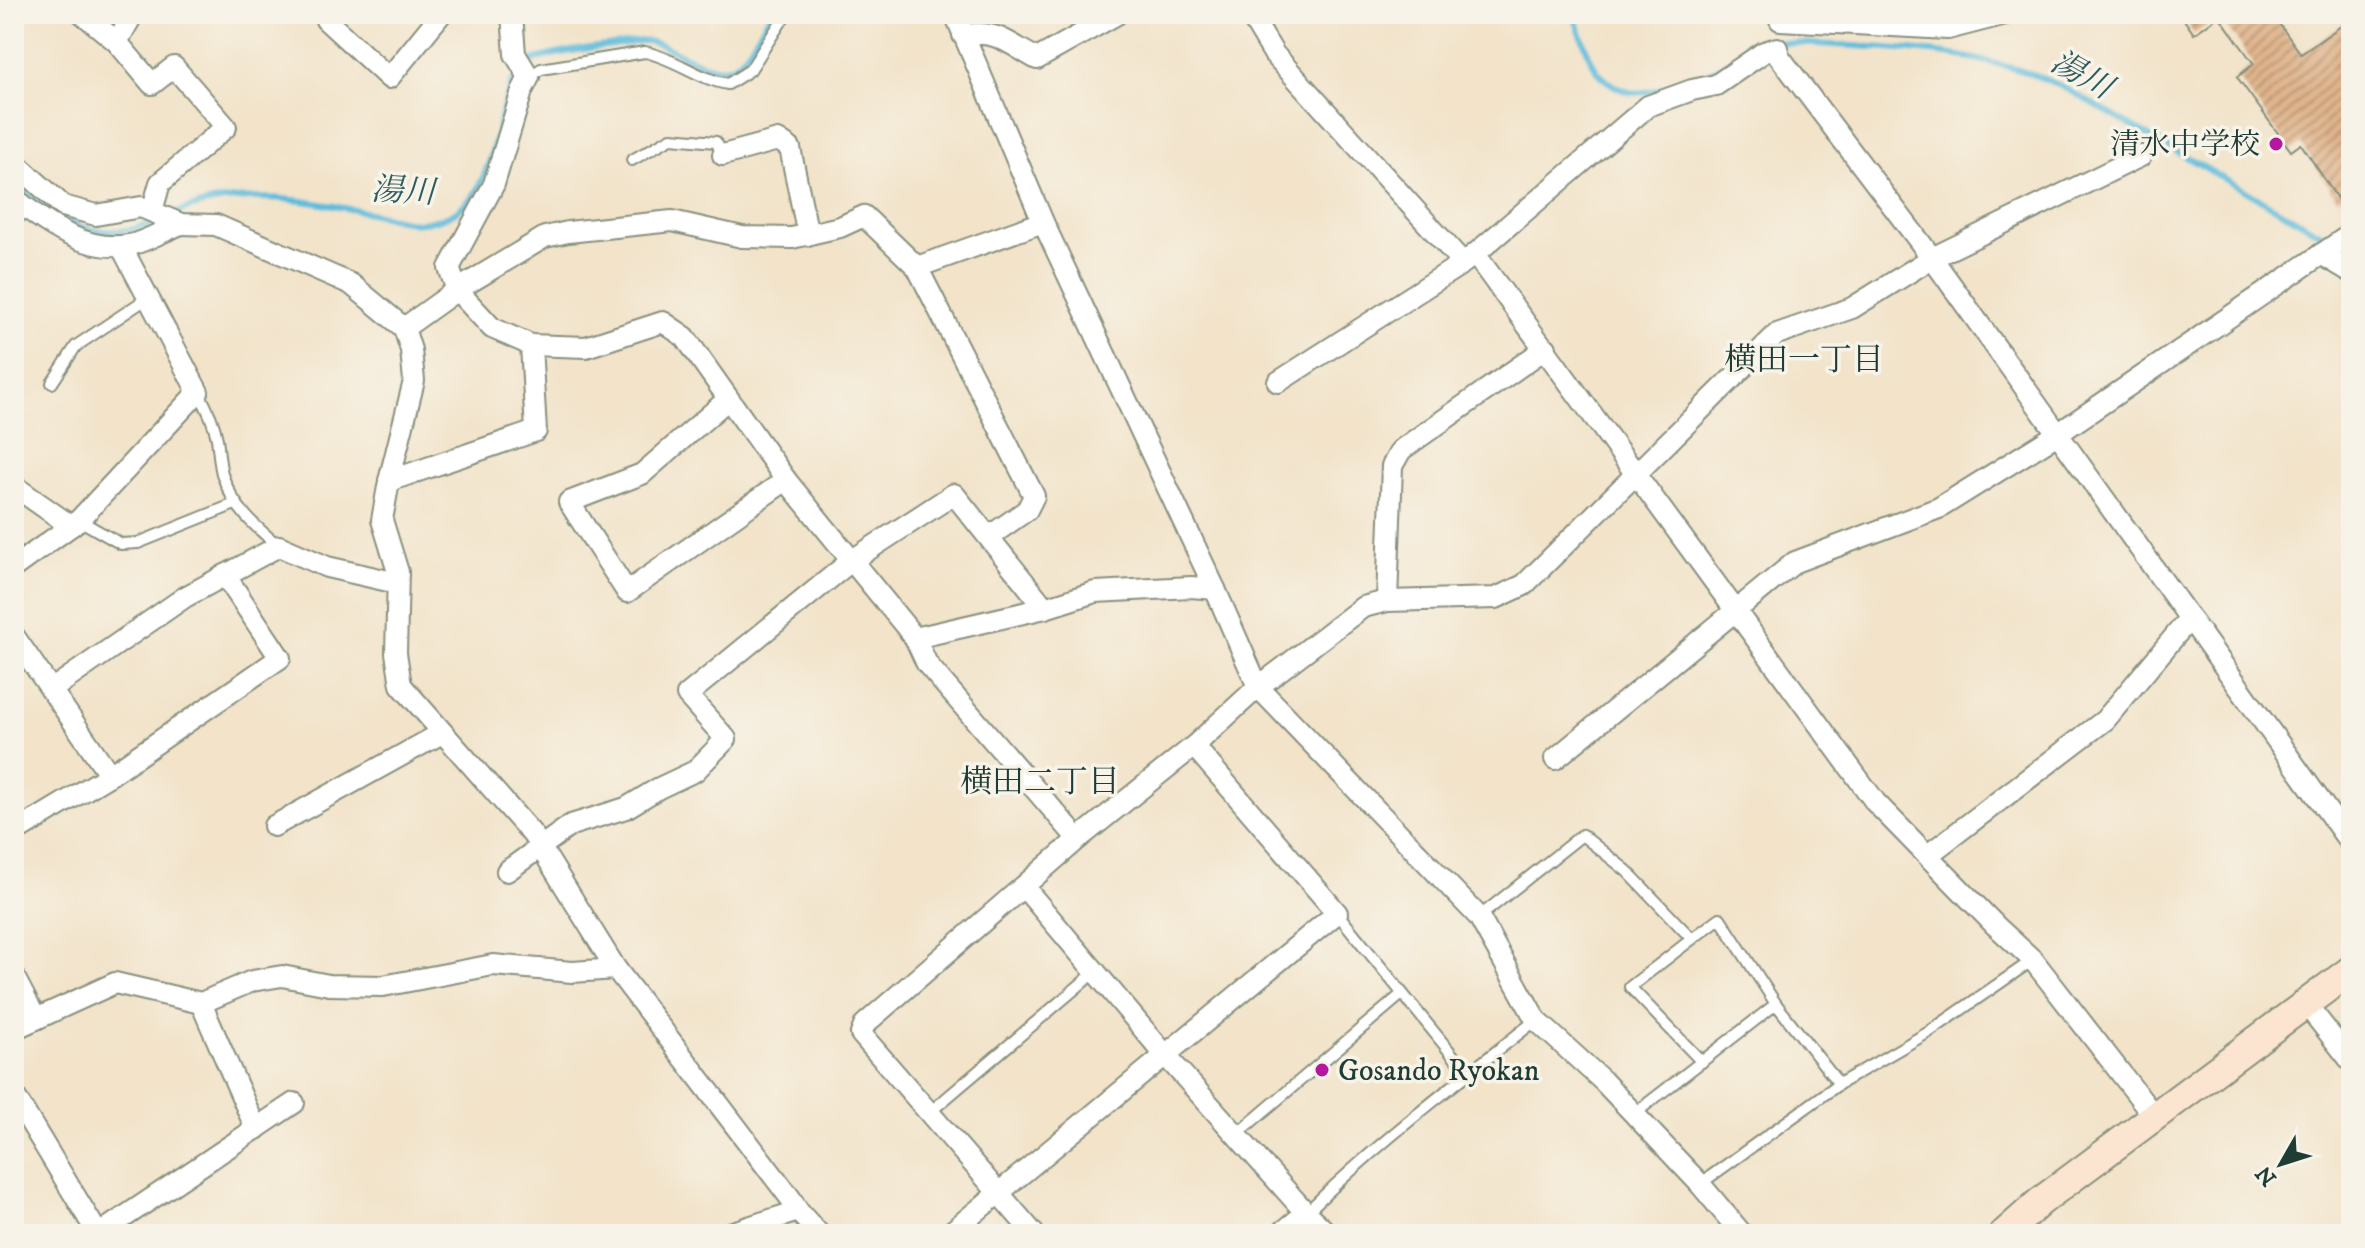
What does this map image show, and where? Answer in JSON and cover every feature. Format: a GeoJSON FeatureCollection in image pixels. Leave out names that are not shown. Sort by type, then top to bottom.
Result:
{"type":"FeatureCollection","features":[{"type":"Feature","properties":{"kind":"street"},"geometry":{"type":"LineString","coordinates":[[83,14],[117,42],[152,84],[174,67],[226,127],[160,183],[152,211]]}},
{"type":"Feature","properties":{"kind":"street"},"geometry":{"type":"LineString","coordinates":[[117,42],[133,14]]}},
{"type":"Feature","properties":{"kind":"street"},"geometry":{"type":"LineString","coordinates":[[332,14],[326,20],[389,78],[441,14]]}},
{"type":"Feature","properties":{"kind":"street"},"geometry":{"type":"LineString","coordinates":[[512,14],[515,54],[529,77],[494,184],[449,268],[457,290],[492,328],[531,345],[586,347],[663,322],[685,337],[786,480],[915,638],[927,664],[1078,839]]}},
{"type":"Feature","properties":{"kind":"street"},"geometry":{"type":"LineString","coordinates":[[955,14],[1043,222],[1258,687],[1479,917],[1536,1020],[1603,1081],[1700,1184],[1742,1234]]}},
{"type":"Feature","properties":{"kind":"street"},"geometry":{"type":"LineString","coordinates":[[963,35],[982,32],[996,36],[1037,59],[1117,14]]}},
{"type":"Feature","properties":{"kind":"street"},"geometry":{"type":"LineString","coordinates":[[1250,14],[1274,54],[1469,258],[1546,348],[1876,803],[2033,960],[2154,1116]]}},
{"type":"Feature","properties":{"kind":"street"},"geometry":{"type":"LineString","coordinates":[[1776,32],[1948,29],[2006,14]]}},
{"type":"Feature","properties":{"kind":"street"},"geometry":{"type":"LineString","coordinates":[[1278,382],[1469,258],[1648,106],[1716,85],[1764,52],[1776,32]]}},
{"type":"Feature","properties":{"kind":"street"},"geometry":{"type":"LineString","coordinates":[[1776,32],[1779,56],[1932,258],[2351,844]]}},
{"type":"Feature","properties":{"kind":"street"},"geometry":{"type":"LineString","coordinates":[[723,155],[778,140],[790,148],[808,235]]}},
{"type":"Feature","properties":{"kind":"street"},"geometry":{"type":"LineString","coordinates":[[1034,1234],[861,1034],[865,1024],[1078,839],[1194,746],[1258,687],[1363,607],[1387,601],[1496,598],[1524,585],[1777,334],[1852,308],[1932,258],[2141,156]]}},
{"type":"Feature","properties":{"kind":"street"},"geometry":{"type":"LineString","coordinates":[[14,162],[63,206],[96,215],[141,207],[181,224],[216,225],[351,284],[404,328],[411,350],[414,381],[382,520],[398,572],[396,653],[401,685],[541,846],[616,969],[798,1211],[819,1234]]}},
{"type":"Feature","properties":{"kind":"street"},"geometry":{"type":"LineString","coordinates":[[14,198],[62,233],[86,242],[121,246],[137,243],[181,224]]}},
{"type":"Feature","properties":{"kind":"street"},"geometry":{"type":"LineString","coordinates":[[404,328],[457,290],[545,237],[672,221],[742,237],[792,238],[840,227],[864,216],[917,267],[1034,496],[1027,510],[990,536]]}},
{"type":"Feature","properties":{"kind":"street"},"geometry":{"type":"LineString","coordinates":[[917,267],[1043,222]]}},
{"type":"Feature","properties":{"kind":"street"},"geometry":{"type":"LineString","coordinates":[[1555,759],[1795,562],[1939,508],[2059,433],[2348,236]]}},
{"type":"Feature","properties":{"kind":"street"},"geometry":{"type":"LineString","coordinates":[[14,567],[75,523],[198,392],[121,246]]}},
{"type":"Feature","properties":{"kind":"street"},"geometry":{"type":"LineString","coordinates":[[2324,252],[2351,272]]}},
{"type":"Feature","properties":{"kind":"street"},"geometry":{"type":"LineString","coordinates":[[389,481],[536,431],[531,345]]}},
{"type":"Feature","properties":{"kind":"street"},"geometry":{"type":"LineString","coordinates":[[1387,601],[1392,466],[1401,450],[1546,348]]}},
{"type":"Feature","properties":{"kind":"street"},"geometry":{"type":"LineString","coordinates":[[727,400],[642,474],[569,502],[627,592],[786,480]]}},
{"type":"Feature","properties":{"kind":"street"},"geometry":{"type":"LineString","coordinates":[[14,486],[75,523]]}},
{"type":"Feature","properties":{"kind":"street"},"geometry":{"type":"LineString","coordinates":[[507,871],[571,825],[626,808],[695,771],[726,739],[687,695],[851,561],[954,494],[1045,608]]}},
{"type":"Feature","properties":{"kind":"street"},"geometry":{"type":"LineString","coordinates":[[51,690],[185,597],[279,546],[327,567],[397,583]]}},
{"type":"Feature","properties":{"kind":"street"},"geometry":{"type":"LineString","coordinates":[[14,833],[110,775],[280,658],[225,575]]}},
{"type":"Feature","properties":{"kind":"street"},"geometry":{"type":"LineString","coordinates":[[915,638],[1045,608],[1095,592],[1191,587],[1215,589]]}},
{"type":"Feature","properties":{"kind":"street"},"geometry":{"type":"LineString","coordinates":[[1928,855],[2105,720],[2190,618]]}},
{"type":"Feature","properties":{"kind":"street"},"geometry":{"type":"LineString","coordinates":[[14,636],[110,775]]}},
{"type":"Feature","properties":{"kind":"street"},"geometry":{"type":"LineString","coordinates":[[274,826],[442,733]]}},
{"type":"Feature","properties":{"kind":"street"},"geometry":{"type":"LineString","coordinates":[[949,1234],[1337,913],[1194,746]]}},
{"type":"Feature","properties":{"kind":"street"},"geometry":{"type":"LineString","coordinates":[[1024,887],[1166,1056],[1328,1234]]}},
{"type":"Feature","properties":{"kind":"street"},"geometry":{"type":"LineString","coordinates":[[14,1029],[115,983],[201,1003],[252,981],[282,976],[329,985],[383,986],[493,965],[572,972],[616,969]]}},
{"type":"Feature","properties":{"kind":"street"},"geometry":{"type":"LineString","coordinates":[[2004,1234],[2041,1201],[2351,970]]}},
{"type":"Feature","properties":{"kind":"street"},"geometry":{"type":"LineString","coordinates":[[14,977],[36,1019]]}},
{"type":"Feature","properties":{"kind":"street"},"geometry":{"type":"LineString","coordinates":[[201,1003],[256,1129]]}},
{"type":"Feature","properties":{"kind":"street"},"geometry":{"type":"LineString","coordinates":[[2306,1004],[2351,1061]]}},
{"type":"Feature","properties":{"kind":"street"},"geometry":{"type":"LineString","coordinates":[[14,1095],[98,1234],[294,1103]]}},
{"type":"Feature","properties":{"kind":"street"},"geometry":{"type":"LineString","coordinates":[[727,1234],[798,1211]]}},
{"type":"Feature","properties":{"kind":"street"},"geometry":{"type":"LineString","coordinates":[[1280,1234],[1306,1213]]}},
{"type":"Feature","properties":{"kind":"lane"},"geometry":{"type":"LineString","coordinates":[[529,77],[541,69],[645,52],[713,82],[728,84],[750,70],[786,14]]}},
{"type":"Feature","properties":{"kind":"lane"},"geometry":{"type":"LineString","coordinates":[[632,160],[671,138],[716,142],[723,155]]}},
{"type":"Feature","properties":{"kind":"lane"},"geometry":{"type":"LineString","coordinates":[[52,383],[76,346],[149,297]]}},
{"type":"Feature","properties":{"kind":"lane"},"geometry":{"type":"LineString","coordinates":[[198,392],[209,410],[222,475],[235,504],[251,523],[279,546]]}},
{"type":"Feature","properties":{"kind":"lane"},"geometry":{"type":"LineString","coordinates":[[75,523],[121,544],[138,543],[235,504]]}},
{"type":"Feature","properties":{"kind":"lane"},"geometry":{"type":"LineString","coordinates":[[1479,917],[1582,835],[1627,871],[1692,939]]}},
{"type":"Feature","properties":{"kind":"lane"},"geometry":{"type":"LineString","coordinates":[[1337,913],[1468,1074]]}},
{"type":"Feature","properties":{"kind":"lane"},"geometry":{"type":"LineString","coordinates":[[1702,1062],[1630,987],[1720,918],[1776,1004],[1839,1084]]}},
{"type":"Feature","properties":{"kind":"lane"},"geometry":{"type":"LineString","coordinates":[[1700,1184],[1839,1084],[1929,1032],[2033,960]]}},
{"type":"Feature","properties":{"kind":"lane"},"geometry":{"type":"LineString","coordinates":[[930,1112],[1095,972]]}},
{"type":"Feature","properties":{"kind":"lane"},"geometry":{"type":"LineString","coordinates":[[1237,1134],[1402,994]]}},
{"type":"Feature","properties":{"kind":"lane"},"geometry":{"type":"LineString","coordinates":[[1634,1114],[1776,1004]]}},
{"type":"Feature","properties":{"kind":"lane"},"geometry":{"type":"LineString","coordinates":[[1306,1213],[1332,1187],[1536,1020]]}},
{"type":"Feature","properties":{"kind":"building"},"geometry":{"type":"Polygon","coordinates":[[[2180,14],[2272,14],[2301,54],[2351,19],[2351,210],[2340,196],[2337,198],[2301,144],[2291,151],[2237,77],[2254,64],[2219,16],[2194,34],[2180,14]]]}},
{"type":"Feature","properties":{"kind":"waterway","name":"湯川"},"geometry":{"type":"LineString","coordinates":[[174,214],[203,204],[264,198],[326,205],[417,223],[440,219],[457,211],[471,198],[480,183],[488,166],[510,88],[514,78],[527,64],[563,53],[641,41],[660,44],[697,62],[725,68],[743,57],[771,14]]}},
{"type":"Feature","properties":{"kind":"waterway","name":"湯川"},"geometry":{"type":"LineString","coordinates":[[1573,14],[1598,72],[1612,84],[1629,92],[1670,86],[1741,56]]}},
{"type":"Feature","properties":{"kind":"waterway","name":"湯川"},"geometry":{"type":"LineString","coordinates":[[1777,42],[1922,51],[1994,63],[2029,73],[2063,87],[2351,251]]}},
{"type":"Feature","properties":{"kind":"waterway","name":"湯川"},"geometry":{"type":"LineString","coordinates":[[14,180],[63,219],[99,231],[138,228],[160,220]]}},
{"type":"Feature","properties":{"kind":"place","name":"清水中学校"},"geometry":{"type":"Point","coordinates":[2276,144]}},
{"type":"Feature","properties":{"kind":"place","name":"Gosando Ryokan"},"geometry":{"type":"Point","coordinates":[1322,1070]}},
{"type":"Feature","properties":{"kind":"district","name":"横田一丁目"},"geometry":{"type":"Point","coordinates":[1804,359]}},
{"type":"Feature","properties":{"kind":"district","name":"横田二丁目"},"geometry":{"type":"Point","coordinates":[1040,781]}}]}
